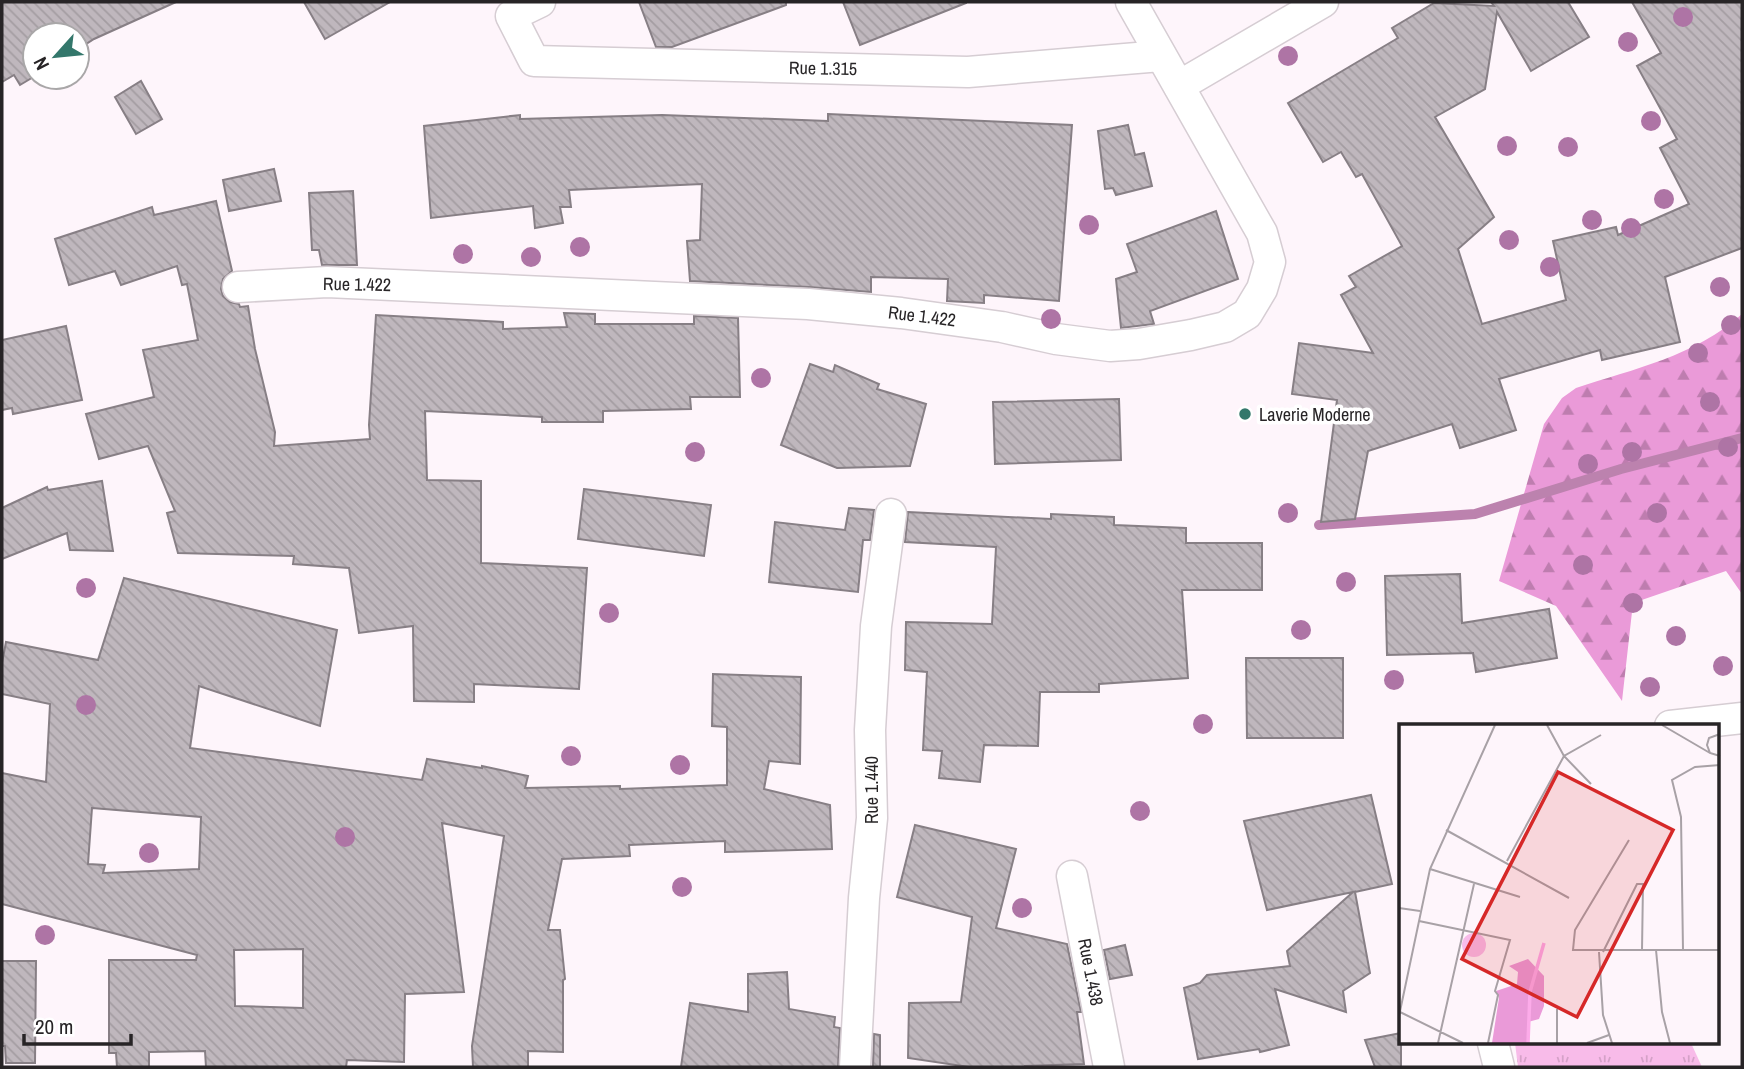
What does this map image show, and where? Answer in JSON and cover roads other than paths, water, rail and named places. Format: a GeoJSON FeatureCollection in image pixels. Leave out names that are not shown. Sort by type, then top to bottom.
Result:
{"type":"FeatureCollection","features":[{"type":"Feature","properties":{"kind":"street","name":"Rue 1.315"},"geometry":{"type":"LineString","coordinates":[[540,2],[511,16],[534,61],[968,72],[1161,56]]}},
{"type":"Feature","properties":{"kind":"street","name":"Rue 1.422"},"geometry":{"type":"LineString","coordinates":[[239,287],[327,282],[808,304],[1002,327],[1056,339],[1110,346],[1139,344],[1225,327],[1247,314],[1262,289],[1270,262],[1262,233],[1131,2]]}},
{"type":"Feature","properties":{"kind":"street"},"geometry":{"type":"LineString","coordinates":[[1179,86],[1323,2]]}},
{"type":"Feature","properties":{"kind":"street","name":"Rue 1.440"},"geometry":{"type":"LineString","coordinates":[[855,1067],[864,898],[872,818],[870,730],[876,626],[891,514]]}},
{"type":"Feature","properties":{"kind":"street"},"geometry":{"type":"LineString","coordinates":[[1688,724],[1742,718]]}},
{"type":"Feature","properties":{"kind":"street","name":"Rue 1.438"},"geometry":{"type":"LineString","coordinates":[[1072,876],[1109,1067]]}},
{"type":"Feature","properties":{"kind":"street"},"geometry":{"type":"LineString","coordinates":[[1493,1044],[1499,1067]]}},
{"type":"Feature","properties":{"kind":"waterway"},"geometry":{"type":"LineString","coordinates":[[1319,525],[1475,514],[1621,469],[1742,438]]}},
{"type":"Feature","properties":{"kind":"place","name":"Laverie Moderne"},"geometry":{"type":"Point","coordinates":[1245,414]}}]}
